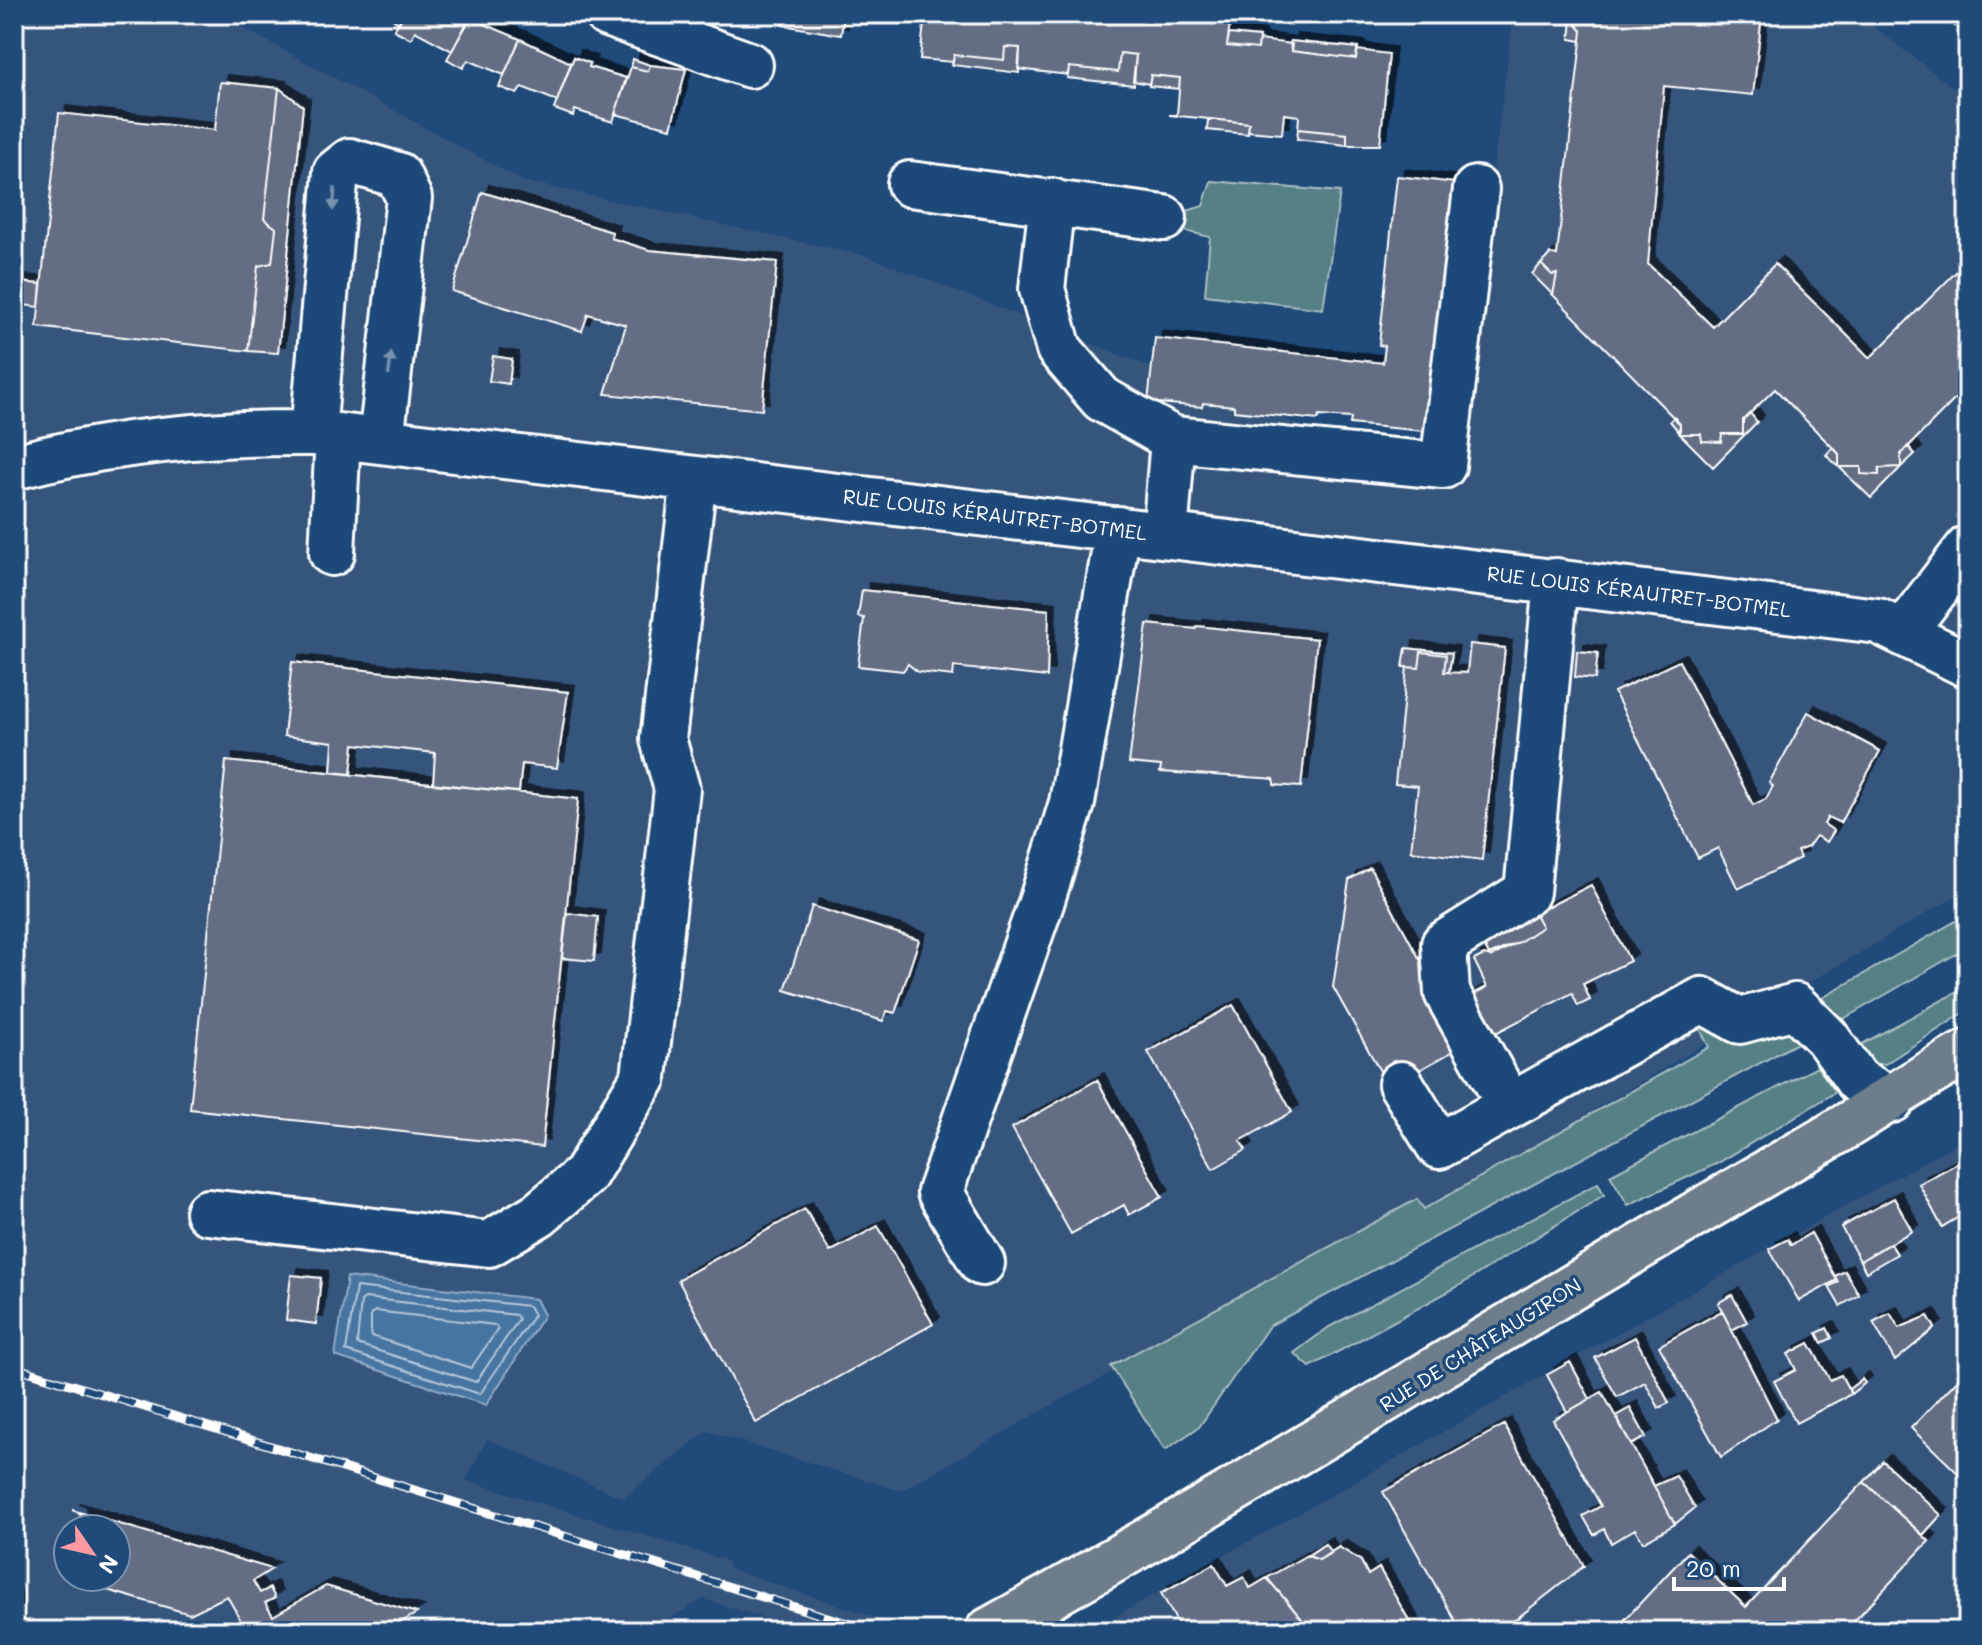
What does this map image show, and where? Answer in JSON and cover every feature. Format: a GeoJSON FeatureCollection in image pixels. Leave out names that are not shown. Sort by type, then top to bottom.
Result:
{"type":"FeatureCollection","features":[{"type":"Feature","properties":{"kind":"main road","name":"RUE DE CHÂTEAUGIRON"},"geometry":{"type":"LineString","coordinates":[[988,1631],[1368,1413],[1658,1234],[1892,1100],[1968,1052]]}},
{"type":"Feature","properties":{"kind":"street"},"geometry":{"type":"LineString","coordinates":[[607,14],[750,65]]}},
{"type":"Feature","properties":{"kind":"street"},"geometry":{"type":"LineString","coordinates":[[332,553],[325,434],[336,172],[350,161],[398,175],[409,198],[381,441]]}},
{"type":"Feature","properties":{"kind":"street"},"geometry":{"type":"LineString","coordinates":[[910,184],[1164,218]]}},
{"type":"Feature","properties":{"kind":"street"},"geometry":{"type":"LineString","coordinates":[[1052,201],[1042,289],[1059,349],[1102,399],[1173,439],[1443,466],[1476,189]]}},
{"type":"Feature","properties":{"kind":"street","name":"RUE LOUIS KÉRAUTRET-BOTMEL"},"geometry":{"type":"LineString","coordinates":[[14,467],[81,449],[164,439],[232,432],[325,434],[1878,621],[1968,665]]}},
{"type":"Feature","properties":{"kind":"street"},"geometry":{"type":"LineString","coordinates":[[1165,535],[1173,439]]}},
{"type":"Feature","properties":{"kind":"street"},"geometry":{"type":"LineString","coordinates":[[208,1212],[489,1244],[539,1214],[585,1175],[644,1077],[677,789],[663,739],[694,479]]}},
{"type":"Feature","properties":{"kind":"street"},"geometry":{"type":"LineString","coordinates":[[982,1263],[940,1192],[1041,903],[1072,803],[1118,529]]}},
{"type":"Feature","properties":{"kind":"street"},"geometry":{"type":"LineString","coordinates":[[1903,632],[1968,548]]}},
{"type":"Feature","properties":{"kind":"street"},"geometry":{"type":"LineString","coordinates":[[1510,1106],[1447,993],[1444,944],[1527,892],[1556,581]]}},
{"type":"Feature","properties":{"kind":"street"},"geometry":{"type":"LineString","coordinates":[[1401,1084],[1439,1146],[1702,1000],[1740,1021],[1795,1006],[1827,1038],[1858,1081],[1892,1100]]}},
{"type":"Feature","properties":{"kind":"shaded area"},"geometry":{"type":"Polygon","coordinates":[[[14,14],[218,14],[523,181],[867,256],[1450,484],[1514,14],[1857,14],[1968,99],[1968,889],[1424,1210],[1066,1397],[901,1491],[707,1431],[623,1498],[487,1439],[466,1480],[728,1561],[730,1569],[886,1621],[875,1631],[806,1631],[703,1599],[649,1631],[14,1631],[14,14]]]}},
{"type":"Feature","properties":{"kind":"shaded area"},"geometry":{"type":"Polygon","coordinates":[[[1968,1137],[1968,1631],[1090,1631],[1627,1328],[1968,1137]]]}},
{"type":"Feature","properties":{"kind":"green space"},"geometry":{"type":"Polygon","coordinates":[[[1938,14],[1968,14],[1968,37],[1938,14]]]}},
{"type":"Feature","properties":{"kind":"green space"},"geometry":{"type":"Polygon","coordinates":[[[1211,181],[1340,192],[1323,309],[1205,295],[1210,237],[1168,227],[1164,218],[1203,206],[1211,181]]]}},
{"type":"Feature","properties":{"kind":"green space"},"geometry":{"type":"Polygon","coordinates":[[[1968,914],[1968,947],[1833,1025],[1812,1004],[1968,914]]]}},
{"type":"Feature","properties":{"kind":"green space"},"geometry":{"type":"Polygon","coordinates":[[[1968,986],[1968,1010],[1885,1064],[1871,1064],[1853,1049],[1968,986]]]}},
{"type":"Feature","properties":{"kind":"green space"},"geometry":{"type":"Polygon","coordinates":[[[1784,1015],[1807,1038],[1269,1326],[1199,1427],[1165,1450],[1111,1366],[1417,1199],[1424,1209],[1709,1047],[1696,1021],[1784,1015]]]}},
{"type":"Feature","properties":{"kind":"green space"},"geometry":{"type":"Polygon","coordinates":[[[1817,1067],[1836,1092],[1718,1163],[1628,1205],[1610,1175],[1817,1067]]]}},
{"type":"Feature","properties":{"kind":"green space"},"geometry":{"type":"Polygon","coordinates":[[[1598,1183],[1604,1195],[1457,1287],[1310,1367],[1294,1353],[1329,1327],[1598,1183]]]}},
{"type":"Feature","properties":{"kind":"water"},"geometry":{"type":"Polygon","coordinates":[[[347,1277],[536,1299],[544,1315],[486,1405],[335,1356],[347,1277]]]}},
{"type":"Feature","properties":{"kind":"building"},"geometry":{"type":"Polygon","coordinates":[[[385,14],[404,14],[399,23],[385,14]]]}},
{"type":"Feature","properties":{"kind":"building"},"geometry":{"type":"Polygon","coordinates":[[[404,14],[464,14],[470,17],[452,51],[415,31],[411,39],[394,30],[404,14]]]}},
{"type":"Feature","properties":{"kind":"building"},"geometry":{"type":"Polygon","coordinates":[[[473,14],[485,21],[484,24],[520,39],[504,75],[468,60],[463,68],[447,59],[473,14]]]}},
{"type":"Feature","properties":{"kind":"building"},"geometry":{"type":"Polygon","coordinates":[[[784,14],[844,14],[841,35],[782,25],[784,14]]]}},
{"type":"Feature","properties":{"kind":"building"},"geometry":{"type":"Polygon","coordinates":[[[925,14],[1231,14],[1227,46],[1258,49],[1259,40],[1292,44],[1291,51],[1356,59],[1357,50],[1389,54],[1380,145],[1347,145],[1347,134],[1298,129],[1299,116],[1284,114],[1282,134],[1248,131],[1249,123],[1169,115],[1177,115],[1180,78],[1151,75],[1149,84],[1133,81],[1136,55],[1120,53],[1118,72],[1069,67],[1068,75],[1018,69],[1020,48],[1005,47],[1004,60],[954,55],[953,62],[920,59],[925,14]]]}},
{"type":"Feature","properties":{"kind":"building"},"geometry":{"type":"Polygon","coordinates":[[[1579,14],[1762,14],[1753,95],[1664,86],[1648,264],[1713,327],[1775,264],[1870,358],[1963,265],[1968,269],[1968,386],[1901,454],[1901,467],[1879,468],[1879,475],[1861,474],[1861,467],[1839,467],[1839,454],[1775,389],[1743,420],[1743,434],[1722,434],[1721,442],[1702,441],[1701,434],[1680,434],[1680,424],[1553,295],[1557,274],[1552,275],[1541,264],[1550,254],[1557,255],[1582,31],[1572,19],[1579,14]]]}},
{"type":"Feature","properties":{"kind":"building"},"geometry":{"type":"Polygon","coordinates":[[[1572,19],[1582,31],[1581,41],[1570,39],[1572,19]]]}},
{"type":"Feature","properties":{"kind":"building"},"geometry":{"type":"Polygon","coordinates":[[[1229,34],[1259,37],[1258,49],[1227,46],[1229,34]]]}},
{"type":"Feature","properties":{"kind":"building"},"geometry":{"type":"Polygon","coordinates":[[[520,39],[571,63],[557,101],[522,87],[517,94],[499,87],[520,39]]]}},
{"type":"Feature","properties":{"kind":"building"},"geometry":{"type":"Polygon","coordinates":[[[1290,41],[1358,48],[1356,59],[1291,51],[1290,41]]]}},
{"type":"Feature","properties":{"kind":"building"},"geometry":{"type":"Polygon","coordinates":[[[1005,47],[1020,48],[1019,73],[952,65],[954,55],[1004,60],[1005,47]]]}},
{"type":"Feature","properties":{"kind":"building"},"geometry":{"type":"Polygon","coordinates":[[[1120,53],[1136,55],[1134,85],[1067,78],[1069,67],[1118,72],[1120,53]]]}},
{"type":"Feature","properties":{"kind":"building"},"geometry":{"type":"Polygon","coordinates":[[[574,57],[590,63],[589,67],[626,78],[613,122],[575,110],[573,116],[554,109],[574,57]]]}},
{"type":"Feature","properties":{"kind":"building"},"geometry":{"type":"Polygon","coordinates":[[[633,59],[650,65],[648,71],[631,67],[633,59]]]}},
{"type":"Feature","properties":{"kind":"building"},"geometry":{"type":"Polygon","coordinates":[[[650,65],[686,69],[671,128],[615,114],[631,67],[648,71],[650,65]]]}},
{"type":"Feature","properties":{"kind":"building"},"geometry":{"type":"Polygon","coordinates":[[[1151,75],[1180,78],[1179,89],[1149,86],[1151,75]]]}},
{"type":"Feature","properties":{"kind":"building"},"geometry":{"type":"Polygon","coordinates":[[[220,82],[279,88],[264,219],[276,228],[272,263],[258,266],[248,351],[37,327],[59,113],[215,130],[220,82]]]}},
{"type":"Feature","properties":{"kind":"building"},"geometry":{"type":"Polygon","coordinates":[[[279,88],[303,106],[278,353],[248,351],[258,266],[272,263],[276,228],[264,219],[279,88]]]}},
{"type":"Feature","properties":{"kind":"building"},"geometry":{"type":"Polygon","coordinates":[[[1208,119],[1249,123],[1248,134],[1207,130],[1208,119]]]}},
{"type":"Feature","properties":{"kind":"building"},"geometry":{"type":"Polygon","coordinates":[[[1298,129],[1347,134],[1347,145],[1297,139],[1298,129]]]}},
{"type":"Feature","properties":{"kind":"building"},"geometry":{"type":"Polygon","coordinates":[[[1397,176],[1463,184],[1434,432],[1350,424],[1351,418],[1319,416],[1318,420],[1234,411],[1234,406],[1203,403],[1202,407],[1148,402],[1155,338],[1383,363],[1385,346],[1379,345],[1397,176]]]}},
{"type":"Feature","properties":{"kind":"building"},"geometry":{"type":"Polygon","coordinates":[[[482,192],[612,232],[611,238],[649,250],[777,262],[762,410],[605,394],[626,325],[588,314],[582,331],[452,291],[482,192]]]}},
{"type":"Feature","properties":{"kind":"building"},"geometry":{"type":"Polygon","coordinates":[[[1541,264],[1552,275],[1557,274],[1553,295],[1532,274],[1541,264]]]}},
{"type":"Feature","properties":{"kind":"building"},"geometry":{"type":"Polygon","coordinates":[[[17,282],[41,284],[39,307],[14,304],[17,282]]]}},
{"type":"Feature","properties":{"kind":"building"},"geometry":{"type":"Polygon","coordinates":[[[493,356],[512,359],[509,384],[489,381],[493,356]]]}},
{"type":"Feature","properties":{"kind":"building"},"geometry":{"type":"Polygon","coordinates":[[[1750,413],[1757,422],[1713,467],[1680,434],[1701,434],[1702,441],[1721,442],[1722,434],[1743,434],[1743,420],[1750,413]]]}},
{"type":"Feature","properties":{"kind":"building"},"geometry":{"type":"Polygon","coordinates":[[[1674,417],[1680,424],[1679,432],[1670,421],[1674,417]]]}},
{"type":"Feature","properties":{"kind":"building"},"geometry":{"type":"Polygon","coordinates":[[[1908,446],[1915,454],[1901,467],[1901,454],[1908,446]]]}},
{"type":"Feature","properties":{"kind":"building"},"geometry":{"type":"Polygon","coordinates":[[[1833,447],[1839,454],[1839,467],[1826,455],[1833,447]]]}},
{"type":"Feature","properties":{"kind":"building"},"geometry":{"type":"Polygon","coordinates":[[[1839,467],[1861,467],[1861,474],[1879,475],[1879,468],[1901,467],[1871,498],[1839,467]]]}},
{"type":"Feature","properties":{"kind":"building"},"geometry":{"type":"Polygon","coordinates":[[[862,590],[1049,610],[1047,677],[954,667],[953,676],[918,672],[908,664],[903,671],[858,666],[864,618],[858,617],[862,590]]]}},
{"type":"Feature","properties":{"kind":"building"},"geometry":{"type":"Polygon","coordinates":[[[1147,624],[1196,629],[1197,626],[1317,639],[1301,787],[1274,785],[1274,779],[1160,772],[1161,766],[1129,763],[1147,624]]]}},
{"type":"Feature","properties":{"kind":"building"},"geometry":{"type":"Polygon","coordinates":[[[1470,644],[1505,648],[1482,860],[1411,851],[1418,786],[1395,784],[1407,667],[1419,668],[1421,652],[1446,655],[1444,672],[1467,673],[1470,644]]]}},
{"type":"Feature","properties":{"kind":"building"},"geometry":{"type":"Polygon","coordinates":[[[1406,648],[1452,653],[1449,672],[1444,672],[1446,655],[1421,652],[1419,668],[1403,667],[1406,648]]]}},
{"type":"Feature","properties":{"kind":"building"},"geometry":{"type":"Polygon","coordinates":[[[1577,651],[1598,653],[1595,679],[1575,677],[1577,651]]]}},
{"type":"Feature","properties":{"kind":"building"},"geometry":{"type":"Polygon","coordinates":[[[1679,661],[1753,805],[1766,799],[1773,786],[1769,783],[1808,712],[1880,751],[1840,823],[1828,817],[1824,824],[1834,831],[1827,842],[1816,836],[1808,847],[1797,851],[1800,858],[1738,889],[1718,848],[1698,858],[1614,692],[1679,661]]]}},
{"type":"Feature","properties":{"kind":"building"},"geometry":{"type":"Polygon","coordinates":[[[292,662],[568,692],[557,768],[522,764],[519,792],[433,784],[435,753],[354,744],[351,774],[331,772],[333,742],[284,736],[292,662]]]}},
{"type":"Feature","properties":{"kind":"building"},"geometry":{"type":"Polygon","coordinates":[[[226,761],[578,799],[542,1147],[190,1109],[226,761]]]}},
{"type":"Feature","properties":{"kind":"building"},"geometry":{"type":"Polygon","coordinates":[[[1370,868],[1466,1044],[1389,1087],[1333,987],[1349,880],[1370,868]]]}},
{"type":"Feature","properties":{"kind":"building"},"geometry":{"type":"Polygon","coordinates":[[[1591,885],[1630,961],[1583,984],[1590,1000],[1578,1006],[1572,993],[1492,1035],[1470,996],[1487,987],[1474,960],[1484,955],[1491,957],[1519,942],[1542,927],[1535,914],[1530,916],[1591,885]]]}},
{"type":"Feature","properties":{"kind":"building"},"geometry":{"type":"Polygon","coordinates":[[[812,906],[919,940],[895,1013],[887,1011],[883,1021],[785,990],[812,906]]]}},
{"type":"Feature","properties":{"kind":"building"},"geometry":{"type":"Polygon","coordinates":[[[567,913],[598,917],[594,961],[562,958],[567,913]]]}},
{"type":"Feature","properties":{"kind":"building"},"geometry":{"type":"Polygon","coordinates":[[[1535,914],[1542,927],[1519,942],[1489,955],[1481,939],[1535,914]]]}},
{"type":"Feature","properties":{"kind":"building"},"geometry":{"type":"Polygon","coordinates":[[[1233,1005],[1292,1112],[1240,1141],[1246,1150],[1213,1169],[1148,1052],[1233,1005]]]}},
{"type":"Feature","properties":{"kind":"building"},"geometry":{"type":"Polygon","coordinates":[[[1097,1080],[1162,1197],[1129,1215],[1124,1205],[1071,1234],[1012,1128],[1097,1080]]]}},
{"type":"Feature","properties":{"kind":"building"},"geometry":{"type":"Polygon","coordinates":[[[1967,1158],[1968,1216],[1962,1215],[1942,1227],[1919,1184],[1967,1158]]]}},
{"type":"Feature","properties":{"kind":"building"},"geometry":{"type":"Polygon","coordinates":[[[1894,1198],[1912,1231],[1860,1261],[1841,1227],[1894,1198]]]}},
{"type":"Feature","properties":{"kind":"building"},"geometry":{"type":"Polygon","coordinates":[[[805,1209],[830,1252],[878,1226],[933,1324],[756,1423],[678,1280],[805,1209]]]}},
{"type":"Feature","properties":{"kind":"building"},"geometry":{"type":"Polygon","coordinates":[[[1811,1233],[1837,1280],[1799,1301],[1769,1249],[1788,1239],[1791,1245],[1811,1233]]]}},
{"type":"Feature","properties":{"kind":"building"},"geometry":{"type":"Polygon","coordinates":[[[1890,1243],[1897,1254],[1866,1272],[1860,1261],[1890,1243]]]}},
{"type":"Feature","properties":{"kind":"building"},"geometry":{"type":"Polygon","coordinates":[[[1845,1271],[1859,1295],[1840,1306],[1829,1287],[1838,1282],[1835,1276],[1845,1271]]]}},
{"type":"Feature","properties":{"kind":"building"},"geometry":{"type":"Polygon","coordinates":[[[291,1275],[321,1278],[316,1324],[286,1320],[291,1275]]]}},
{"type":"Feature","properties":{"kind":"building"},"geometry":{"type":"Polygon","coordinates":[[[1732,1295],[1747,1322],[1732,1330],[1718,1303],[1732,1295]]]}},
{"type":"Feature","properties":{"kind":"building"},"geometry":{"type":"Polygon","coordinates":[[[1722,1311],[1777,1419],[1721,1457],[1659,1346],[1722,1311]]]}},
{"type":"Feature","properties":{"kind":"building"},"geometry":{"type":"Polygon","coordinates":[[[1890,1313],[1899,1328],[1928,1316],[1935,1328],[1895,1361],[1873,1322],[1890,1313]]]}},
{"type":"Feature","properties":{"kind":"building"},"geometry":{"type":"Polygon","coordinates":[[[1827,1328],[1832,1338],[1822,1343],[1817,1333],[1827,1328]]]}},
{"type":"Feature","properties":{"kind":"building"},"geometry":{"type":"Polygon","coordinates":[[[1635,1337],[1669,1403],[1659,1408],[1645,1382],[1617,1397],[1595,1358],[1635,1337]]]}},
{"type":"Feature","properties":{"kind":"building"},"geometry":{"type":"Polygon","coordinates":[[[1809,1343],[1830,1380],[1841,1375],[1851,1394],[1796,1423],[1774,1381],[1796,1370],[1788,1354],[1809,1343]]]}},
{"type":"Feature","properties":{"kind":"building"},"geometry":{"type":"Polygon","coordinates":[[[1570,1362],[1590,1399],[1567,1412],[1547,1375],[1570,1362]]]}},
{"type":"Feature","properties":{"kind":"building"},"geometry":{"type":"Polygon","coordinates":[[[1968,1369],[1968,1483],[1911,1428],[1968,1369]]]}},
{"type":"Feature","properties":{"kind":"building"},"geometry":{"type":"Polygon","coordinates":[[[1862,1379],[1865,1383],[1851,1394],[1849,1389],[1862,1379]]]}},
{"type":"Feature","properties":{"kind":"building"},"geometry":{"type":"Polygon","coordinates":[[[1602,1392],[1675,1524],[1643,1542],[1635,1529],[1611,1543],[1604,1529],[1594,1535],[1583,1516],[1601,1506],[1553,1420],[1602,1392]]]}},
{"type":"Feature","properties":{"kind":"building"},"geometry":{"type":"Polygon","coordinates":[[[1630,1408],[1646,1437],[1631,1445],[1616,1416],[1630,1408]]]}},
{"type":"Feature","properties":{"kind":"building"},"geometry":{"type":"Polygon","coordinates":[[[1504,1425],[1584,1566],[1501,1631],[1461,1631],[1383,1492],[1504,1425]]]}},
{"type":"Feature","properties":{"kind":"building"},"geometry":{"type":"Polygon","coordinates":[[[1883,1461],[1941,1515],[1923,1535],[1864,1482],[1883,1461]]]}},
{"type":"Feature","properties":{"kind":"building"},"geometry":{"type":"Polygon","coordinates":[[[1676,1476],[1695,1508],[1675,1524],[1654,1486],[1676,1476]]]}},
{"type":"Feature","properties":{"kind":"building"},"geometry":{"type":"Polygon","coordinates":[[[1864,1482],[1929,1541],[1845,1631],[1614,1631],[1688,1552],[1746,1607],[1864,1482]]]}},
{"type":"Feature","properties":{"kind":"building"},"geometry":{"type":"Polygon","coordinates":[[[132,1528],[272,1569],[253,1581],[260,1593],[270,1588],[275,1598],[265,1603],[273,1616],[326,1586],[417,1613],[385,1631],[247,1631],[227,1596],[190,1614],[117,1593],[132,1593],[132,1528]]]}},
{"type":"Feature","properties":{"kind":"building"},"geometry":{"type":"Polygon","coordinates":[[[1325,1544],[1331,1553],[1319,1560],[1307,1556],[1325,1544]]]}},
{"type":"Feature","properties":{"kind":"building"},"geometry":{"type":"Polygon","coordinates":[[[1339,1547],[1361,1561],[1368,1575],[1379,1568],[1415,1631],[1312,1631],[1267,1578],[1307,1555],[1319,1560],[1339,1547]]]}},
{"type":"Feature","properties":{"kind":"building"},"geometry":{"type":"Polygon","coordinates":[[[1214,1564],[1227,1586],[1244,1577],[1250,1588],[1267,1578],[1312,1631],[1182,1631],[1161,1593],[1214,1564]]]}},
{"type":"Feature","properties":{"kind":"building"},"geometry":{"type":"Polygon","coordinates":[[[14,1595],[18,1631],[14,1631],[14,1595]]]}},
{"type":"Feature","properties":{"kind":"railway"},"geometry":{"type":"LineString","coordinates":[[14,1367],[873,1631]]}}]}
